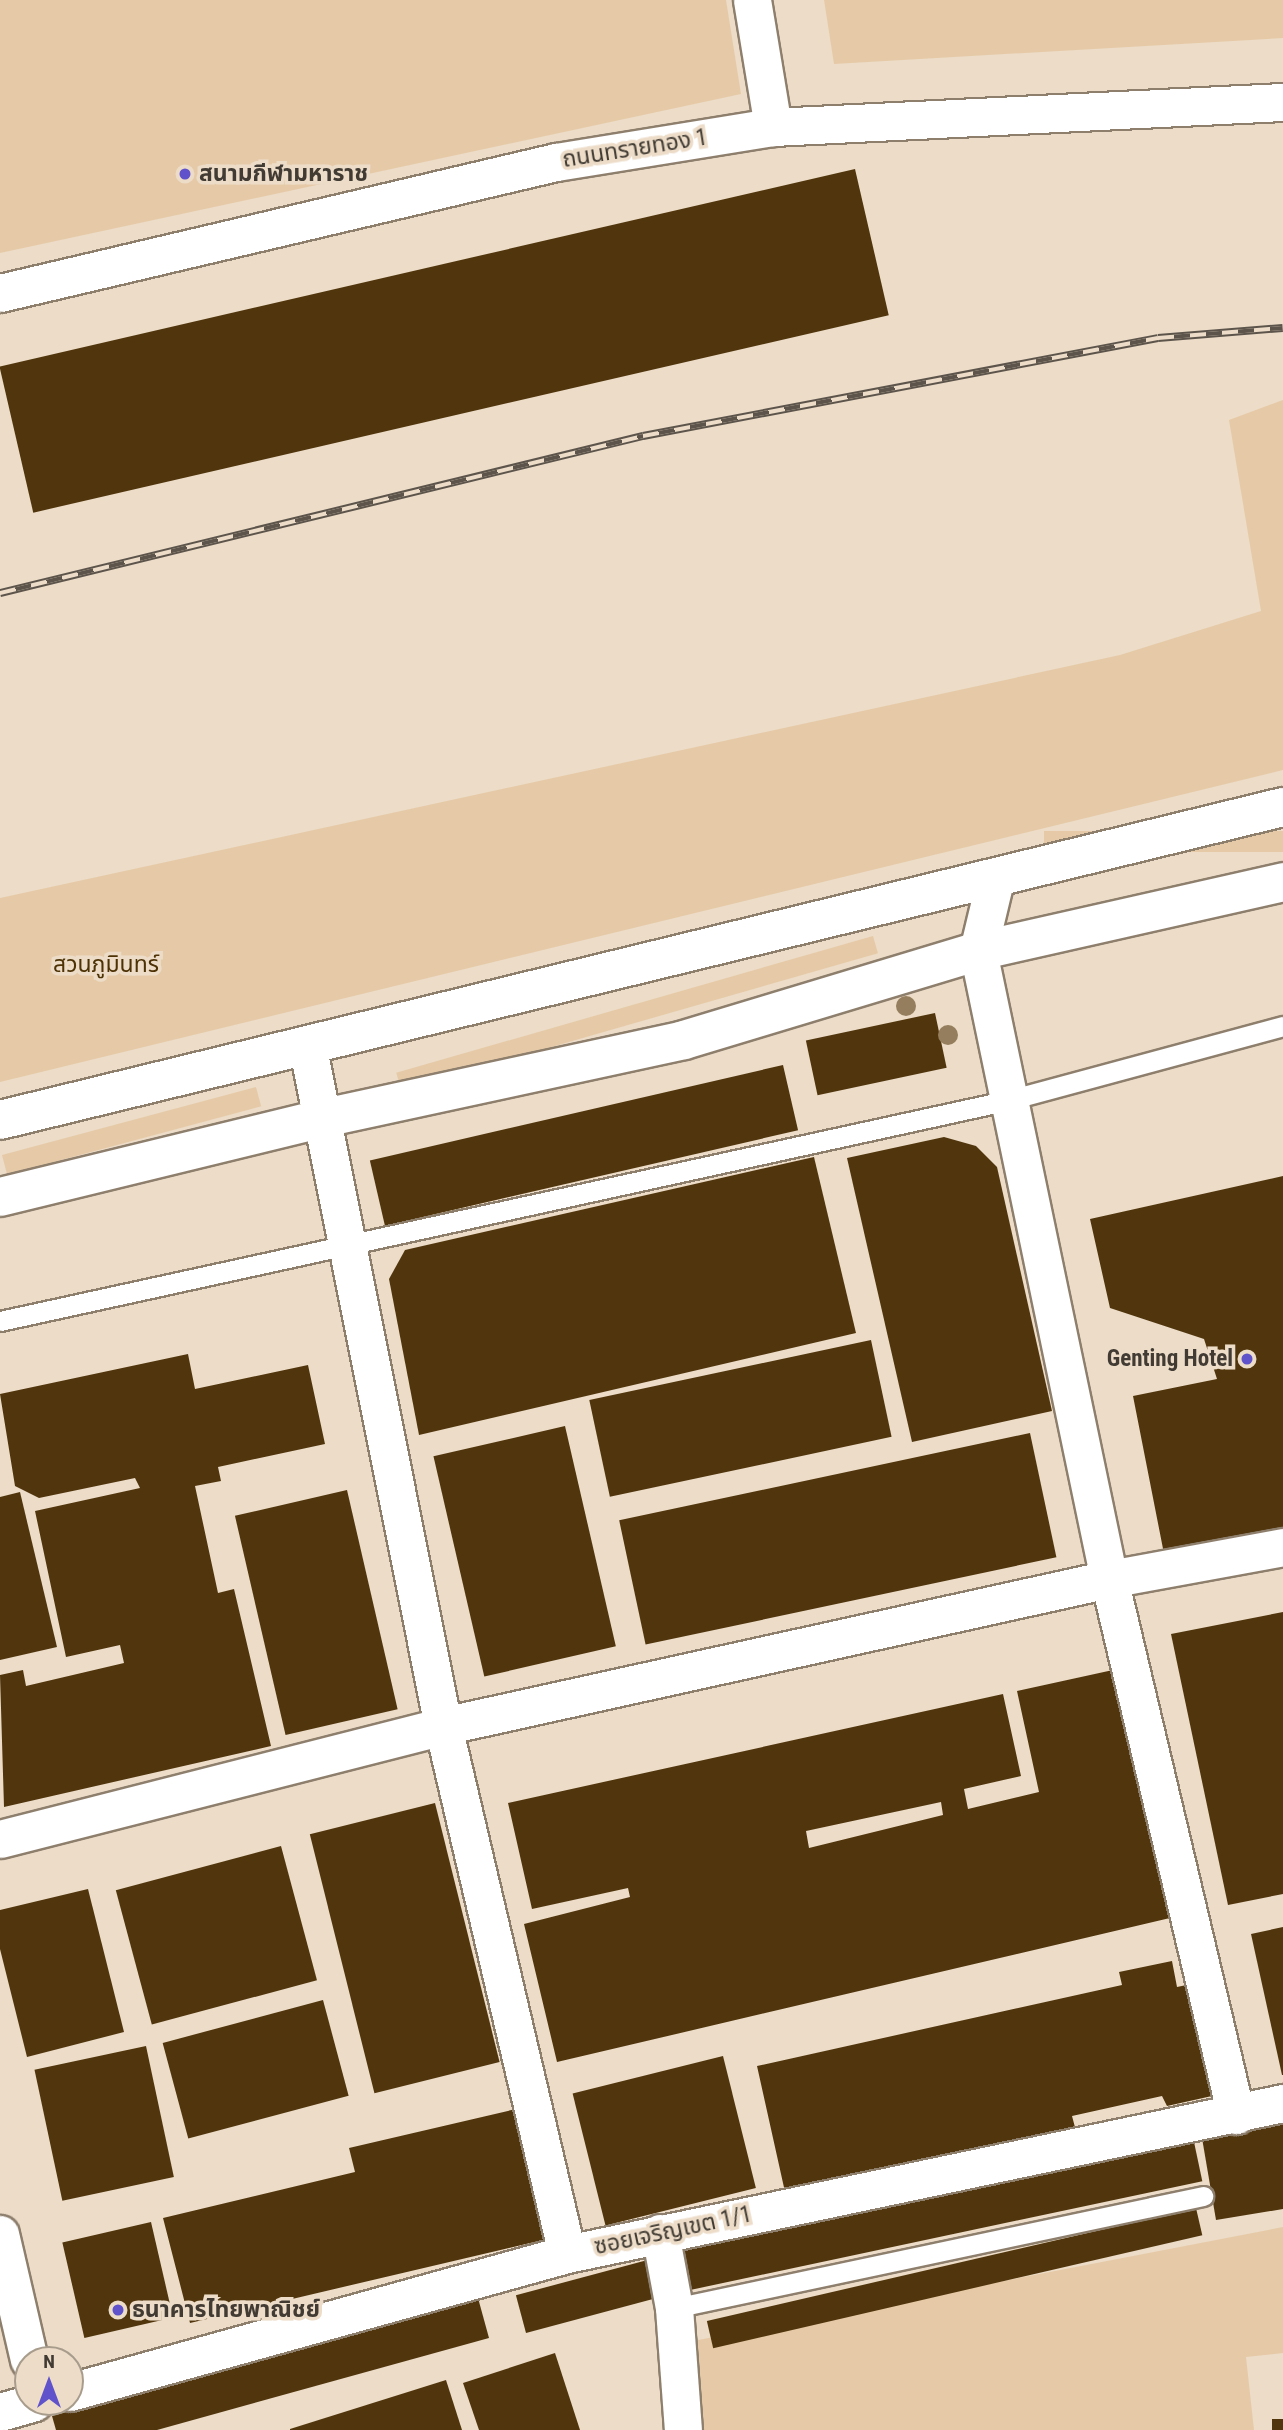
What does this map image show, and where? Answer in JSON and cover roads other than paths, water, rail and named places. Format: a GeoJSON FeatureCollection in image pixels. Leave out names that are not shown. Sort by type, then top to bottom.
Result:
{"type":"FeatureCollection","features":[{"type":"Feature","properties":{"kind":"main road"},"geometry":{"type":"LineString","coordinates":[[0,1120],[1283,807]]}},
{"type":"Feature","properties":{"kind":"main road"},"geometry":{"type":"LineString","coordinates":[[0,1197],[324,1118],[684,1040],[978,951],[1283,882]]}},
{"type":"Feature","properties":{"kind":"street"},"geometry":{"type":"LineString","coordinates":[[752,0],[773,127]]}},
{"type":"Feature","properties":{"kind":"street","name":"ถนนทรายทอง 1"},"geometry":{"type":"LineString","coordinates":[[0,293],[556,162],[773,127],[1283,102]]}},
{"type":"Feature","properties":{"kind":"street"},"geometry":{"type":"LineString","coordinates":[[996,876],[978,951],[1109,1579],[1236,2115]]}},
{"type":"Feature","properties":{"kind":"street"},"geometry":{"type":"LineString","coordinates":[[307,1044],[324,1118],[443,1726],[568,2254]]}},
{"type":"Feature","properties":{"kind":"street"},"geometry":{"type":"LineString","coordinates":[[0,1839],[443,1726],[1109,1579],[1283,1547]]}},
{"type":"Feature","properties":{"kind":"street","name":"ซอยเจริญเขต 1/1"},"geometry":{"type":"LineString","coordinates":[[84,2388],[568,2254],[1283,2103]]}},
{"type":"Feature","properties":{"kind":"street"},"geometry":{"type":"LineString","coordinates":[[660,2233],[674,2308],[683,2430]]}},
{"type":"Feature","properties":{"kind":"street"},"geometry":{"type":"LineString","coordinates":[[0,2234],[26,2346]]}},
{"type":"Feature","properties":{"kind":"lane"},"geometry":{"type":"LineString","coordinates":[[0,1321],[1009,1100],[1283,1026]]}},
{"type":"Feature","properties":{"kind":"lane"},"geometry":{"type":"LineString","coordinates":[[674,2308],[1203,2196]]}},
{"type":"Feature","properties":{"kind":"railway"},"geometry":{"type":"LineString","coordinates":[[0,593],[643,436],[1158,338],[1283,328]]}},
{"type":"Feature","properties":{"kind":"place","name":"สนามกีฬามหาราช"},"geometry":{"type":"Point","coordinates":[185,174]}},
{"type":"Feature","properties":{"kind":"place","name":"Genting Hotel"},"geometry":{"type":"Point","coordinates":[1247,1359]}},
{"type":"Feature","properties":{"kind":"place","name":"ธนาคารไทยพาณิชย์"},"geometry":{"type":"Point","coordinates":[118,2310]}},
{"type":"Feature","properties":{"kind":"park label","name":"สวนภูมินทร์"},"geometry":{"type":"Point","coordinates":[106,965]}}]}
